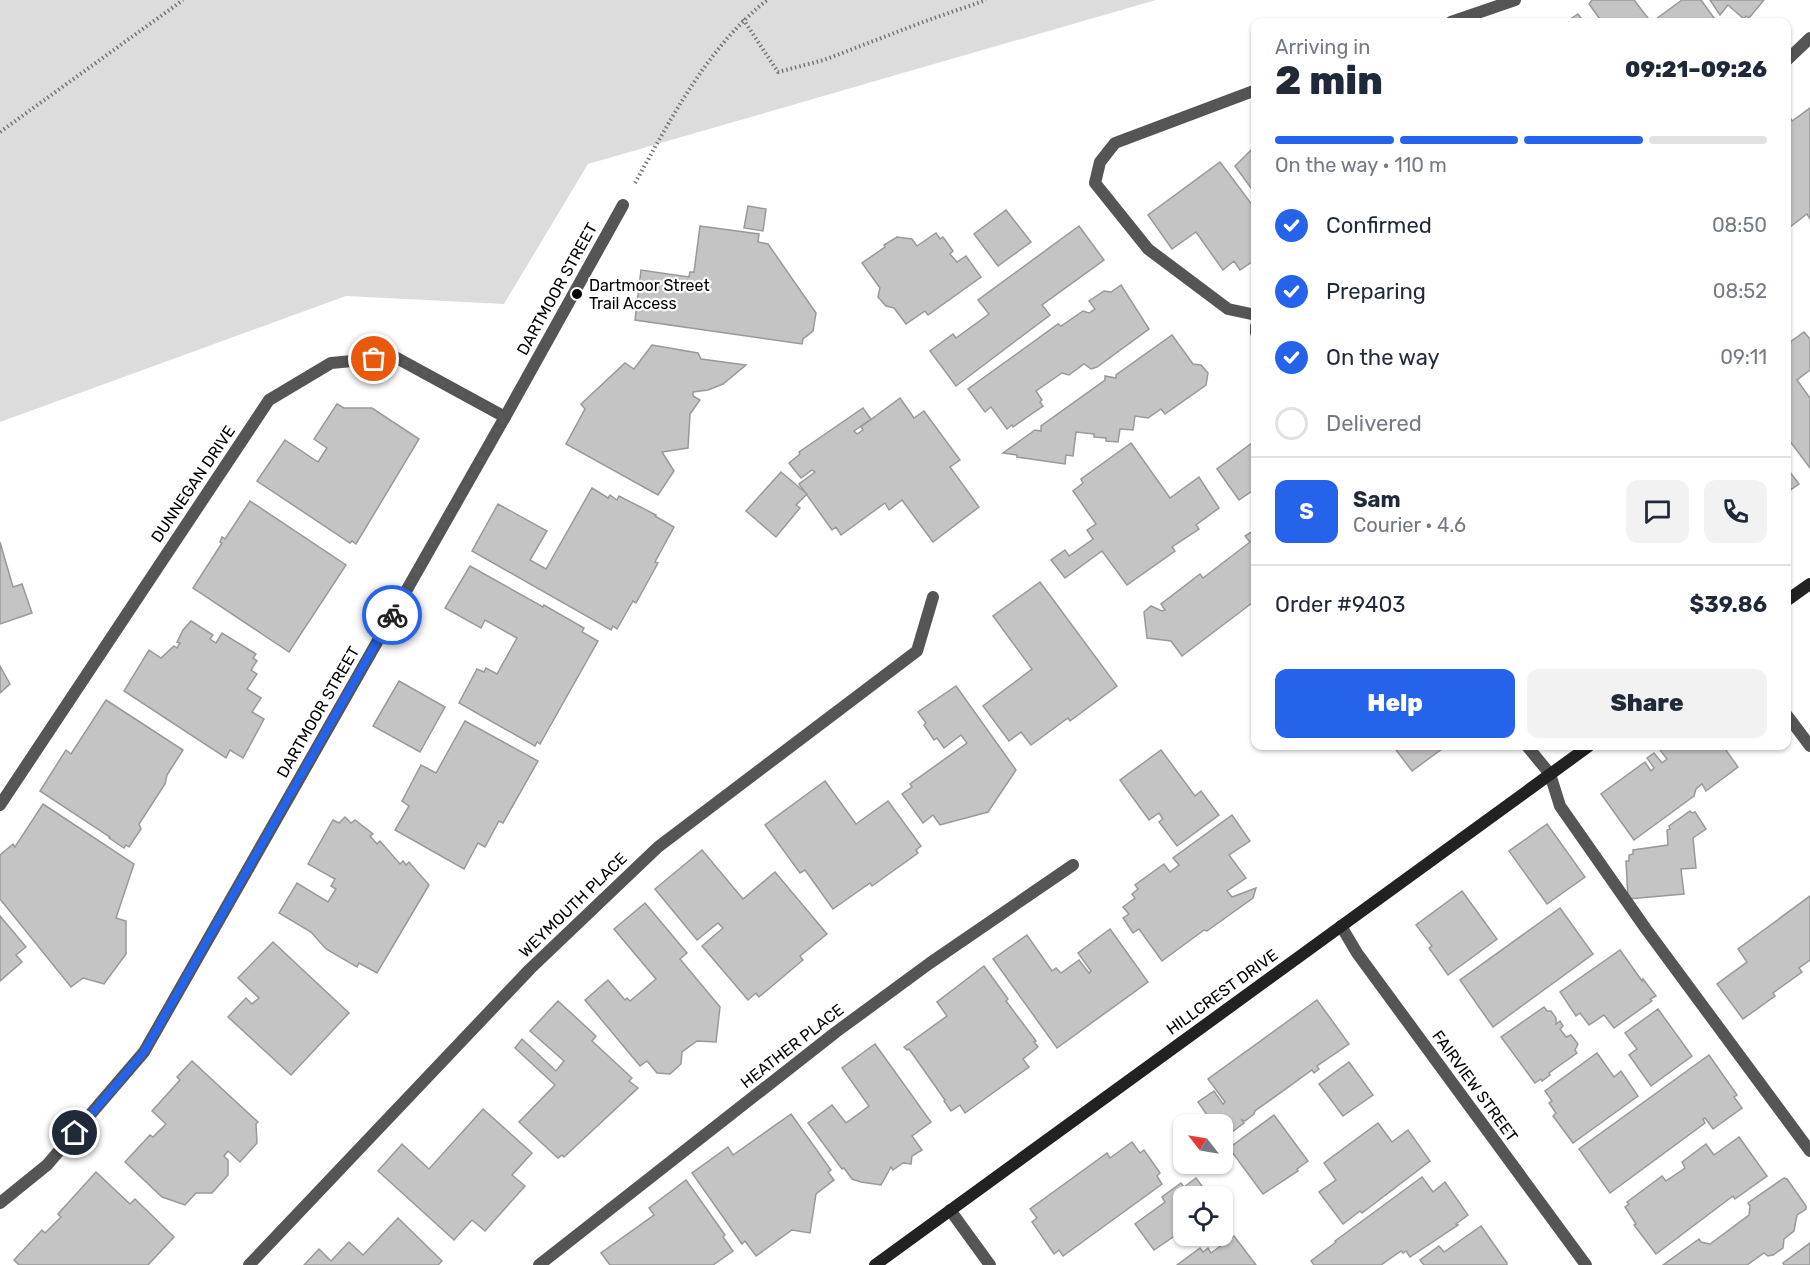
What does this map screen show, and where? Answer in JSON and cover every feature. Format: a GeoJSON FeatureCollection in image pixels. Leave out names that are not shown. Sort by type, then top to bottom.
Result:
{"type":"FeatureCollection","features":[{"type":"Feature","properties":{"kind":"street"},"geometry":{"type":"LineString","coordinates":[[1463,18],[1515,0]]}},
{"type":"Feature","properties":{"kind":"street"},"geometry":{"type":"LineString","coordinates":[[1791,56],[1810,38]]}},
{"type":"Feature","properties":{"kind":"street"},"geometry":{"type":"LineString","coordinates":[[1251,92],[1115,143],[1100,162],[1095,183],[1148,249],[1228,309],[1251,314]]}},
{"type":"Feature","properties":{"kind":"street","name":"DARTMOOR STREET"},"geometry":{"type":"LineString","coordinates":[[0,1203],[47,1165],[144,1052],[623,205]]}},
{"type":"Feature","properties":{"kind":"street","name":"DUNNEGAN DRIVE"},"geometry":{"type":"LineString","coordinates":[[0,805],[269,400],[331,363],[395,357],[505,417]]}},
{"type":"Feature","properties":{"kind":"street"},"geometry":{"type":"LineString","coordinates":[[1791,597],[1810,584]]}},
{"type":"Feature","properties":{"kind":"street","name":"WEYMOUTH PLACE"},"geometry":{"type":"LineString","coordinates":[[249,1265],[530,969],[658,847],[917,651],[933,597]]}},
{"type":"Feature","properties":{"kind":"street"},"geometry":{"type":"LineString","coordinates":[[1791,721],[1810,746]]}},
{"type":"Feature","properties":{"kind":"street"},"geometry":{"type":"LineString","coordinates":[[1530,750],[1550,774],[1560,806],[1653,938],[1810,1151]]}},
{"type":"Feature","properties":{"kind":"street","name":"HILLCREST DRIVE"},"geometry":{"type":"LineString","coordinates":[[875,1265],[1583,750]]}},
{"type":"Feature","properties":{"kind":"street","name":"HEATHER PLACE"},"geometry":{"type":"LineString","coordinates":[[539,1265],[836,1032],[930,963],[1073,865]]}},
{"type":"Feature","properties":{"kind":"street","name":"FAIRVIEW STREET"},"geometry":{"type":"LineString","coordinates":[[1341,926],[1357,953],[1586,1265]]}},
{"type":"Feature","properties":{"kind":"street"},"geometry":{"type":"LineString","coordinates":[[950,1210],[990,1265]]}},
{"type":"Feature","properties":{"kind":"path"},"geometry":{"type":"LineString","coordinates":[[0,132],[183,0]]}},
{"type":"Feature","properties":{"kind":"path"},"geometry":{"type":"LineString","coordinates":[[623,205],[694,80],[743,19],[767,0]]}},
{"type":"Feature","properties":{"kind":"path"},"geometry":{"type":"LineString","coordinates":[[743,19],[778,72],[824,60],[986,0]]}},
{"type":"Feature","properties":{"kind":"shaded area"},"geometry":{"type":"Polygon","coordinates":[[[0,0],[1156,0],[588,164],[504,304],[346,296],[0,422],[0,0]]]}},
{"type":"Feature","properties":{"kind":"building"},"geometry":{"type":"Polygon","coordinates":[[[1592,0],[1634,0],[1648,18],[1599,18],[1589,4],[1592,0]]]}},
{"type":"Feature","properties":{"kind":"building"},"geometry":{"type":"Polygon","coordinates":[[[1682,0],[1701,0],[1714,18],[1657,18],[1682,0]]]}},
{"type":"Feature","properties":{"kind":"building"},"geometry":{"type":"Polygon","coordinates":[[[1710,0],[1764,0],[1749,18],[1746,16],[1743,18],[1728,5],[1720,15],[1710,0]]]}},
{"type":"Feature","properties":{"kind":"building"},"geometry":{"type":"Polygon","coordinates":[[[1810,108],[1810,219],[1807,214],[1791,226],[1791,119],[1792,121],[1810,108]]]}},
{"type":"Feature","properties":{"kind":"building"},"geometry":{"type":"Polygon","coordinates":[[[1251,150],[1251,188],[1235,166],[1251,150]]]}},
{"type":"Feature","properties":{"kind":"building"},"geometry":{"type":"Polygon","coordinates":[[[1220,162],[1251,203],[1251,262],[1240,270],[1234,261],[1223,270],[1196,232],[1172,249],[1148,215],[1220,162]]]}},
{"type":"Feature","properties":{"kind":"building"},"geometry":{"type":"Polygon","coordinates":[[[748,206],[766,209],[763,231],[744,228],[748,206]]]}},
{"type":"Feature","properties":{"kind":"building"},"geometry":{"type":"Polygon","coordinates":[[[1006,210],[1031,242],[998,266],[974,234],[1006,210]]]}},
{"type":"Feature","properties":{"kind":"building"},"geometry":{"type":"Polygon","coordinates":[[[700,226],[759,234],[758,242],[768,244],[816,313],[813,331],[803,339],[802,344],[635,320],[641,270],[689,277],[690,272],[694,272],[700,226]]]}},
{"type":"Feature","properties":{"kind":"building"},"geometry":{"type":"Polygon","coordinates":[[[1079,226],[1104,260],[1042,305],[1050,315],[956,386],[930,351],[953,334],[956,338],[989,314],[978,300],[1079,226]]]}},
{"type":"Feature","properties":{"kind":"building"},"geometry":{"type":"Polygon","coordinates":[[[936,233],[940,239],[943,237],[953,251],[950,254],[957,262],[966,256],[981,277],[928,315],[925,311],[906,324],[894,308],[886,306],[878,297],[880,288],[862,263],[897,237],[912,239],[917,246],[936,233]]]}},
{"type":"Feature","properties":{"kind":"building"},"geometry":{"type":"Polygon","coordinates":[[[1121,285],[1149,329],[1097,367],[1091,369],[1084,364],[1069,375],[1062,373],[1036,391],[1043,406],[1013,427],[1012,425],[1007,429],[991,407],[985,412],[968,389],[1058,324],[1061,326],[1083,311],[1089,313],[1095,309],[1089,301],[1104,291],[1111,292],[1121,285]]]}},
{"type":"Feature","properties":{"kind":"building"},"geometry":{"type":"Polygon","coordinates":[[[1804,332],[1810,339],[1810,370],[1797,380],[1810,398],[1810,468],[1791,443],[1791,341],[1804,332]]]}},
{"type":"Feature","properties":{"kind":"building"},"geometry":{"type":"Polygon","coordinates":[[[1172,335],[1193,364],[1201,365],[1208,373],[1206,385],[1165,414],[1161,409],[1148,418],[1135,416],[1133,430],[1120,429],[1118,442],[1094,437],[1094,434],[1076,432],[1073,456],[1066,455],[1065,464],[1003,453],[1035,430],[1041,431],[1041,426],[1105,380],[1105,376],[1116,378],[1116,375],[1172,335]]]}},
{"type":"Feature","properties":{"kind":"building"},"geometry":{"type":"Polygon","coordinates":[[[652,345],[698,353],[701,359],[746,365],[723,384],[708,390],[693,392],[693,396],[700,400],[690,414],[688,448],[662,452],[674,471],[658,495],[566,444],[585,409],[581,404],[625,363],[634,369],[652,345]]]}},
{"type":"Feature","properties":{"kind":"building"},"geometry":{"type":"Polygon","coordinates":[[[900,398],[914,418],[924,411],[960,460],[950,467],[979,507],[933,542],[902,500],[889,510],[885,503],[841,535],[836,527],[832,530],[799,484],[815,472],[812,470],[801,478],[789,463],[800,454],[799,452],[863,408],[871,419],[854,431],[857,434],[863,430],[861,427],[900,398]]]}},
{"type":"Feature","properties":{"kind":"building"},"geometry":{"type":"Polygon","coordinates":[[[337,404],[344,408],[372,408],[419,439],[356,544],[352,541],[350,543],[257,481],[285,440],[318,462],[327,448],[314,439],[337,404]]]}},
{"type":"Feature","properties":{"kind":"building"},"geometry":{"type":"Polygon","coordinates":[[[1131,443],[1170,498],[1199,477],[1219,508],[1196,525],[1199,529],[1172,547],[1175,551],[1127,585],[1102,551],[1065,578],[1051,560],[1065,550],[1069,556],[1093,539],[1087,530],[1096,524],[1073,491],[1083,483],[1081,479],[1131,443]]]}},
{"type":"Feature","properties":{"kind":"building"},"geometry":{"type":"Polygon","coordinates":[[[1251,444],[1251,492],[1239,500],[1217,469],[1251,444]]]}},
{"type":"Feature","properties":{"kind":"building"},"geometry":{"type":"Polygon","coordinates":[[[781,472],[807,494],[796,505],[800,508],[776,537],[746,511],[781,472]]]}},
{"type":"Feature","properties":{"kind":"building"},"geometry":{"type":"Polygon","coordinates":[[[1791,473],[1799,484],[1791,490],[1791,473]]]}},
{"type":"Feature","properties":{"kind":"building"},"geometry":{"type":"Polygon","coordinates":[[[592,488],[608,498],[610,495],[617,500],[619,496],[674,527],[636,603],[633,601],[617,629],[613,626],[611,630],[472,551],[498,504],[547,531],[530,560],[546,569],[592,488]]]}},
{"type":"Feature","properties":{"kind":"building"},"geometry":{"type":"Polygon","coordinates":[[[250,501],[346,565],[289,652],[193,588],[222,543],[220,542],[222,537],[225,539],[250,501]]]}},
{"type":"Feature","properties":{"kind":"building"},"geometry":{"type":"Polygon","coordinates":[[[1251,532],[1251,604],[1182,656],[1171,641],[1147,638],[1144,612],[1151,606],[1165,610],[1161,604],[1200,574],[1203,578],[1250,542],[1245,536],[1251,532]]]}},
{"type":"Feature","properties":{"kind":"building"},"geometry":{"type":"Polygon","coordinates":[[[0,542],[13,587],[22,584],[32,613],[0,624],[0,542]]]}},
{"type":"Feature","properties":{"kind":"building"},"geometry":{"type":"Polygon","coordinates":[[[470,566],[584,628],[582,632],[598,641],[540,744],[537,742],[535,746],[459,703],[477,669],[484,672],[486,668],[497,674],[517,638],[485,620],[481,628],[445,608],[470,566]]]}},
{"type":"Feature","properties":{"kind":"building"},"geometry":{"type":"Polygon","coordinates":[[[1040,582],[1117,686],[1070,721],[1068,718],[1031,745],[1021,732],[1009,741],[983,706],[1032,669],[993,616],[1040,582]]]}},
{"type":"Feature","properties":{"kind":"building"},"geometry":{"type":"Polygon","coordinates":[[[191,621],[213,635],[210,639],[216,643],[222,633],[256,654],[253,658],[257,661],[251,670],[257,674],[247,689],[261,698],[252,712],[264,719],[243,758],[230,750],[226,758],[124,691],[149,650],[161,658],[174,646],[177,648],[180,643],[177,642],[183,630],[191,621]]]}},
{"type":"Feature","properties":{"kind":"building"},"geometry":{"type":"Polygon","coordinates":[[[0,666],[10,684],[0,693],[0,666]]]}},
{"type":"Feature","properties":{"kind":"building"},"geometry":{"type":"Polygon","coordinates":[[[399,681],[445,707],[420,752],[373,726],[399,681]]]}},
{"type":"Feature","properties":{"kind":"building"},"geometry":{"type":"Polygon","coordinates":[[[956,686],[1016,770],[988,812],[940,825],[933,815],[923,823],[902,794],[912,787],[910,784],[967,743],[961,735],[944,748],[937,738],[934,740],[918,712],[956,686]]]}},
{"type":"Feature","properties":{"kind":"building"},"geometry":{"type":"Polygon","coordinates":[[[106,700],[183,750],[167,775],[165,784],[139,824],[141,829],[129,847],[126,845],[124,848],[40,791],[66,750],[71,754],[106,700]]]}},
{"type":"Feature","properties":{"kind":"building"},"geometry":{"type":"Polygon","coordinates":[[[465,721],[538,761],[503,823],[499,821],[485,847],[478,843],[464,869],[395,830],[409,806],[402,801],[421,765],[436,773],[465,721]]]}},
{"type":"Feature","properties":{"kind":"building"},"geometry":{"type":"Polygon","coordinates":[[[1161,750],[1195,796],[1201,791],[1219,815],[1177,846],[1159,822],[1163,819],[1159,813],[1149,820],[1120,780],[1161,750]]]}},
{"type":"Feature","properties":{"kind":"building"},"geometry":{"type":"Polygon","coordinates":[[[1396,750],[1441,750],[1412,771],[1396,750]]]}},
{"type":"Feature","properties":{"kind":"building"},"geometry":{"type":"Polygon","coordinates":[[[1660,750],[1726,750],[1738,767],[1706,791],[1702,784],[1696,789],[1694,796],[1634,840],[1601,794],[1645,762],[1651,771],[1654,768],[1647,758],[1654,753],[1662,763],[1667,759],[1660,750]]]}},
{"type":"Feature","properties":{"kind":"building"},"geometry":{"type":"Polygon","coordinates":[[[825,781],[856,824],[888,801],[921,846],[916,850],[918,853],[872,886],[870,883],[833,909],[805,870],[800,873],[765,825],[825,781]]]}},
{"type":"Feature","properties":{"kind":"building"},"geometry":{"type":"Polygon","coordinates":[[[43,804],[134,864],[116,918],[126,921],[126,954],[104,984],[83,978],[71,987],[0,899],[0,855],[13,844],[15,847],[43,804]]]}},
{"type":"Feature","properties":{"kind":"building"},"geometry":{"type":"Polygon","coordinates":[[[1690,811],[1695,812],[1706,829],[1693,838],[1696,868],[1681,869],[1684,894],[1628,899],[1626,861],[1629,861],[1629,855],[1633,854],[1633,850],[1668,845],[1669,826],[1690,811]]]}},
{"type":"Feature","properties":{"kind":"building"},"geometry":{"type":"Polygon","coordinates":[[[1232,815],[1250,841],[1229,855],[1246,878],[1227,891],[1232,897],[1256,888],[1253,898],[1162,961],[1139,929],[1133,933],[1123,918],[1129,914],[1123,907],[1135,898],[1132,894],[1138,889],[1135,885],[1164,864],[1170,872],[1179,865],[1173,858],[1232,815]]]}},
{"type":"Feature","properties":{"kind":"building"},"geometry":{"type":"Polygon","coordinates":[[[345,817],[351,823],[355,820],[373,834],[370,836],[377,844],[380,841],[400,864],[403,861],[406,865],[409,862],[429,885],[377,973],[359,963],[357,967],[326,949],[311,932],[279,913],[297,883],[328,902],[336,889],[331,886],[335,879],[308,864],[333,820],[339,823],[345,817]]]}},
{"type":"Feature","properties":{"kind":"building"},"geometry":{"type":"Polygon","coordinates":[[[1547,824],[1585,877],[1547,904],[1509,851],[1547,824]]]}},
{"type":"Feature","properties":{"kind":"building"},"geometry":{"type":"Polygon","coordinates":[[[702,850],[743,899],[775,872],[827,934],[800,956],[803,960],[759,997],[756,993],[748,1000],[702,946],[723,928],[718,923],[697,940],[655,889],[702,850]]]}},
{"type":"Feature","properties":{"kind":"building"},"geometry":{"type":"Polygon","coordinates":[[[1462,891],[1497,939],[1448,975],[1429,948],[1432,946],[1416,925],[1462,891]]]}},
{"type":"Feature","properties":{"kind":"building"},"geometry":{"type":"Polygon","coordinates":[[[1810,896],[1810,960],[1799,968],[1802,972],[1773,993],[1775,996],[1743,1019],[1717,984],[1747,962],[1738,949],[1810,896]]]}},
{"type":"Feature","properties":{"kind":"building"},"geometry":{"type":"Polygon","coordinates":[[[645,903],[687,953],[680,959],[720,1007],[716,1042],[697,1041],[682,1052],[681,1064],[670,1074],[657,1073],[647,1061],[640,1066],[585,1000],[608,980],[625,1000],[627,998],[630,1001],[656,979],[614,929],[645,903]]]}},
{"type":"Feature","properties":{"kind":"building"},"geometry":{"type":"Polygon","coordinates":[[[1560,908],[1593,954],[1493,1027],[1460,980],[1560,908]]]}},
{"type":"Feature","properties":{"kind":"building"},"geometry":{"type":"Polygon","coordinates":[[[0,916],[26,947],[16,955],[22,962],[0,981],[0,916]]]}},
{"type":"Feature","properties":{"kind":"building"},"geometry":{"type":"Polygon","coordinates":[[[1110,929],[1148,982],[1057,1048],[993,959],[1027,935],[1052,971],[1056,968],[1061,973],[1079,960],[1089,973],[1091,971],[1078,953],[1110,929]]]}},
{"type":"Feature","properties":{"kind":"building"},"geometry":{"type":"Polygon","coordinates":[[[273,942],[349,1013],[291,1075],[228,1017],[246,998],[252,1004],[259,998],[238,978],[273,942]]]}},
{"type":"Feature","properties":{"kind":"building"},"geometry":{"type":"Polygon","coordinates":[[[1620,950],[1656,996],[1614,1028],[1604,1015],[1589,1025],[1580,1013],[1576,1016],[1560,992],[1620,950]]]}},
{"type":"Feature","properties":{"kind":"building"},"geometry":{"type":"Polygon","coordinates":[[[984,966],[1038,1047],[1023,1059],[1029,1067],[965,1113],[960,1105],[951,1111],[909,1049],[904,1047],[947,1016],[937,1002],[984,966]]]}},
{"type":"Feature","properties":{"kind":"building"},"geometry":{"type":"Polygon","coordinates":[[[1317,1000],[1349,1044],[1317,1066],[1319,1069],[1314,1073],[1312,1070],[1255,1111],[1245,1121],[1242,1120],[1244,1123],[1233,1131],[1233,1114],[1206,1114],[1198,1102],[1214,1091],[1223,1104],[1225,1102],[1208,1079],[1317,1000]]]}},
{"type":"Feature","properties":{"kind":"building"},"geometry":{"type":"Polygon","coordinates":[[[558,1001],[596,1036],[592,1041],[632,1078],[629,1081],[638,1088],[564,1157],[562,1155],[558,1158],[519,1122],[555,1085],[515,1048],[522,1039],[556,1071],[564,1061],[530,1031],[558,1001]]]}},
{"type":"Feature","properties":{"kind":"building"},"geometry":{"type":"Polygon","coordinates":[[[1544,1007],[1556,1018],[1556,1024],[1560,1021],[1563,1026],[1560,1029],[1566,1037],[1571,1035],[1578,1044],[1575,1050],[1577,1053],[1549,1073],[1550,1075],[1542,1081],[1541,1079],[1535,1083],[1501,1037],[1544,1007]]]}},
{"type":"Feature","properties":{"kind":"building"},"geometry":{"type":"Polygon","coordinates":[[[1658,1009],[1692,1056],[1651,1086],[1629,1055],[1637,1049],[1625,1033],[1658,1009]]]}},
{"type":"Feature","properties":{"kind":"building"},"geometry":{"type":"Polygon","coordinates":[[[875,1044],[931,1122],[912,1136],[922,1150],[912,1156],[911,1164],[903,1163],[893,1170],[891,1167],[881,1185],[852,1179],[808,1123],[832,1105],[846,1123],[869,1106],[842,1068],[875,1044]]]}},
{"type":"Feature","properties":{"kind":"building"},"geometry":{"type":"Polygon","coordinates":[[[1597,1053],[1614,1077],[1621,1071],[1638,1096],[1573,1143],[1553,1116],[1556,1113],[1545,1091],[1597,1053]]]}},
{"type":"Feature","properties":{"kind":"building"},"geometry":{"type":"Polygon","coordinates":[[[1709,1055],[1737,1095],[1734,1097],[1742,1108],[1713,1129],[1705,1118],[1703,1119],[1705,1123],[1610,1193],[1579,1149],[1709,1055]]]}},
{"type":"Feature","properties":{"kind":"building"},"geometry":{"type":"Polygon","coordinates":[[[192,1061],[258,1122],[256,1124],[257,1143],[240,1162],[228,1151],[224,1156],[228,1160],[228,1175],[212,1193],[196,1193],[185,1205],[162,1197],[125,1162],[150,1135],[153,1137],[166,1124],[152,1111],[180,1080],[177,1077],[192,1061]]]}},
{"type":"Feature","properties":{"kind":"building"},"geometry":{"type":"Polygon","coordinates":[[[1349,1062],[1373,1095],[1343,1116],[1319,1084],[1349,1062]]]}},
{"type":"Feature","properties":{"kind":"building"},"geometry":{"type":"Polygon","coordinates":[[[483,1109],[532,1153],[512,1175],[525,1186],[485,1231],[472,1220],[454,1240],[378,1171],[402,1144],[429,1169],[483,1109]]]}},
{"type":"Feature","properties":{"kind":"building"},"geometry":{"type":"Polygon","coordinates":[[[791,1114],[831,1170],[828,1172],[834,1180],[816,1194],[810,1233],[792,1230],[756,1256],[745,1241],[742,1244],[692,1173],[728,1147],[733,1155],[791,1114]]]}},
{"type":"Feature","properties":{"kind":"building"},"geometry":{"type":"Polygon","coordinates":[[[1274,1115],[1308,1161],[1297,1169],[1298,1171],[1263,1194],[1233,1153],[1233,1145],[1274,1115]]]}},
{"type":"Feature","properties":{"kind":"building"},"geometry":{"type":"Polygon","coordinates":[[[1378,1123],[1392,1142],[1408,1130],[1430,1161],[1362,1213],[1360,1211],[1343,1224],[1319,1192],[1336,1180],[1324,1163],[1378,1123]]]}},
{"type":"Feature","properties":{"kind":"building"},"geometry":{"type":"Polygon","coordinates":[[[1739,1137],[1767,1176],[1735,1199],[1733,1196],[1656,1254],[1634,1225],[1636,1224],[1625,1207],[1629,1204],[1627,1202],[1662,1176],[1666,1181],[1685,1168],[1682,1162],[1706,1144],[1714,1155],[1739,1137]]]}},
{"type":"Feature","properties":{"kind":"building"},"geometry":{"type":"Polygon","coordinates":[[[1132,1142],[1140,1153],[1144,1150],[1160,1173],[1157,1176],[1162,1184],[1063,1256],[1059,1250],[1054,1254],[1032,1222],[1037,1218],[1030,1209],[1107,1153],[1110,1158],[1132,1142]]]}},
{"type":"Feature","properties":{"kind":"building"},"geometry":{"type":"Polygon","coordinates":[[[96,1172],[130,1204],[135,1199],[174,1237],[148,1265],[19,1265],[14,1260],[42,1230],[45,1233],[61,1217],[58,1214],[96,1172]]]}},
{"type":"Feature","properties":{"kind":"building"},"geometry":{"type":"Polygon","coordinates":[[[1422,1177],[1433,1192],[1445,1182],[1468,1215],[1456,1224],[1458,1225],[1410,1257],[1406,1251],[1403,1253],[1401,1251],[1381,1265],[1314,1265],[1311,1261],[1335,1241],[1422,1177]]]}},
{"type":"Feature","properties":{"kind":"building"},"geometry":{"type":"Polygon","coordinates":[[[1196,1178],[1202,1186],[1185,1186],[1196,1178]]]}},
{"type":"Feature","properties":{"kind":"building"},"geometry":{"type":"Polygon","coordinates":[[[1784,1178],[1787,1179],[1806,1209],[1797,1215],[1794,1231],[1784,1239],[1783,1248],[1773,1255],[1768,1256],[1764,1253],[1747,1265],[1663,1265],[1699,1239],[1701,1242],[1710,1244],[1749,1215],[1748,1203],[1784,1178]]]}},
{"type":"Feature","properties":{"kind":"building"},"geometry":{"type":"Polygon","coordinates":[[[686,1180],[725,1235],[723,1237],[733,1251],[713,1265],[610,1265],[601,1253],[654,1215],[649,1208],[686,1180]]]}},
{"type":"Feature","properties":{"kind":"building"},"geometry":{"type":"Polygon","coordinates":[[[1173,1189],[1173,1237],[1154,1250],[1135,1224],[1165,1202],[1162,1197],[1173,1189]]]}},
{"type":"Feature","properties":{"kind":"building"},"geometry":{"type":"Polygon","coordinates":[[[398,1218],[442,1261],[438,1265],[304,1265],[319,1249],[331,1261],[349,1242],[363,1255],[398,1218]]]}},
{"type":"Feature","properties":{"kind":"building"},"geometry":{"type":"Polygon","coordinates":[[[1481,1226],[1507,1265],[1424,1265],[1420,1260],[1439,1246],[1444,1252],[1481,1226]]]}},
{"type":"Feature","properties":{"kind":"building"},"geometry":{"type":"Polygon","coordinates":[[[1233,1237],[1256,1265],[1177,1265],[1200,1248],[1203,1252],[1208,1248],[1211,1253],[1220,1246],[1233,1246],[1233,1237]]]}},
{"type":"Feature","properties":{"kind":"building"},"geometry":{"type":"Polygon","coordinates":[[[1810,1243],[1810,1265],[1784,1265],[1783,1263],[1810,1243]]]}},
{"type":"Feature","properties":{"kind":"way so far"},"geometry":{"type":"LineString","coordinates":[[374,359],[395,357],[505,417],[392,615]]}},
{"type":"Feature","properties":{"kind":"place","name":"Dartmoor Street Trail Access"},"geometry":{"type":"Point","coordinates":[577,294]}},
{"type":"Feature","properties":{"kind":"route"},"geometry":{"type":"LineString","coordinates":[[75,1133],[144,1052],[392,615]]}}]}
